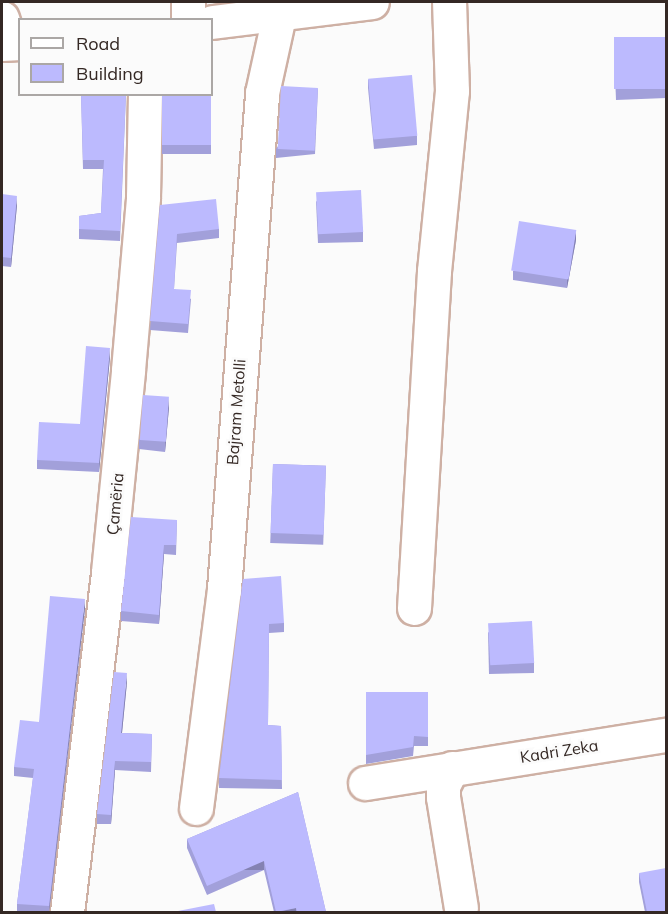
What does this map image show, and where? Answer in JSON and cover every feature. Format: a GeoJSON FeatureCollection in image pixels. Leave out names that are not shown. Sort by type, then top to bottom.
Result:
{"type":"FeatureCollection","features":[{"type":"Feature","properties":{"kind":"street"},"geometry":{"type":"LineString","coordinates":[[188,2],[188,18]]}},
{"type":"Feature","properties":{"kind":"street"},"geometry":{"type":"LineString","coordinates":[[213,22],[372,2]]}},
{"type":"Feature","properties":{"kind":"street"},"geometry":{"type":"LineString","coordinates":[[414,608],[434,271],[452,91],[449,2]]}},
{"type":"Feature","properties":{"kind":"street","name":"Bajram Metolli"},"geometry":{"type":"LineString","coordinates":[[196,808],[224,590],[262,93],[279,15]]}},
{"type":"Feature","properties":{"kind":"street","name":"Çamëria"},"geometry":{"type":"LineString","coordinates":[[67,912],[108,572],[126,382],[143,197],[144,96]]}},
{"type":"Feature","properties":{"kind":"street","name":"Kadri Zeka"},"geometry":{"type":"LineString","coordinates":[[365,783],[666,735]]}},
{"type":"Feature","properties":{"kind":"street"},"geometry":{"type":"LineString","coordinates":[[452,768],[442,786],[442,797],[461,908]]}},
{"type":"Feature","properties":{"kind":"building"},"geometry":{"type":"Polygon","coordinates":[[[614,37],[666,37],[666,89],[614,89],[614,37]]]}},
{"type":"Feature","properties":{"kind":"building"},"geometry":{"type":"Polygon","coordinates":[[[412,75],[417,136],[373,140],[368,79],[412,75]]]}},
{"type":"Feature","properties":{"kind":"building"},"geometry":{"type":"Polygon","coordinates":[[[281,86],[318,88],[315,151],[278,149],[281,86]]]}},
{"type":"Feature","properties":{"kind":"building"},"geometry":{"type":"Polygon","coordinates":[[[81,96],[126,96],[120,231],[79,229],[79,216],[101,213],[104,160],[83,160],[81,96]]]}},
{"type":"Feature","properties":{"kind":"building"},"geometry":{"type":"Polygon","coordinates":[[[162,96],[211,96],[211,145],[162,145],[162,96]]]}},
{"type":"Feature","properties":{"kind":"building"},"geometry":{"type":"Polygon","coordinates":[[[361,190],[363,232],[318,234],[316,192],[361,190]]]}},
{"type":"Feature","properties":{"kind":"building"},"geometry":{"type":"Polygon","coordinates":[[[2,194],[17,196],[11,258],[2,257],[2,194]]]}},
{"type":"Feature","properties":{"kind":"building"},"geometry":{"type":"Polygon","coordinates":[[[216,199],[219,229],[177,234],[174,289],[191,290],[188,324],[150,321],[160,205],[216,199]]]}},
{"type":"Feature","properties":{"kind":"building"},"geometry":{"type":"Polygon","coordinates":[[[519,221],[576,230],[568,279],[511,270],[519,221]]]}},
{"type":"Feature","properties":{"kind":"building"},"geometry":{"type":"Polygon","coordinates":[[[86,346],[110,348],[99,463],[37,460],[39,422],[80,424],[86,346]]]}},
{"type":"Feature","properties":{"kind":"building"},"geometry":{"type":"Polygon","coordinates":[[[143,395],[169,397],[166,442],[140,440],[143,395]]]}},
{"type":"Feature","properties":{"kind":"building"},"geometry":{"type":"Polygon","coordinates":[[[273,464],[326,466],[324,535],[271,533],[273,464]]]}},
{"type":"Feature","properties":{"kind":"building"},"geometry":{"type":"Polygon","coordinates":[[[131,517],[177,520],[176,545],[164,545],[159,615],[121,611],[131,517]]]}},
{"type":"Feature","properties":{"kind":"building"},"geometry":{"type":"Polygon","coordinates":[[[281,576],[284,623],[269,624],[268,725],[281,726],[282,780],[219,778],[243,579],[281,576]]]}},
{"type":"Feature","properties":{"kind":"building"},"geometry":{"type":"Polygon","coordinates":[[[50,596],[85,599],[49,906],[17,904],[34,769],[14,767],[20,720],[39,722],[50,596]]]}},
{"type":"Feature","properties":{"kind":"building"},"geometry":{"type":"Polygon","coordinates":[[[532,621],[534,663],[490,665],[488,623],[532,621]]]}},
{"type":"Feature","properties":{"kind":"building"},"geometry":{"type":"Polygon","coordinates":[[[114,672],[127,673],[121,733],[152,734],[151,762],[115,761],[111,815],[97,814],[114,672]]]}},
{"type":"Feature","properties":{"kind":"building"},"geometry":{"type":"Polygon","coordinates":[[[366,692],[428,692],[428,737],[414,736],[413,747],[366,755],[366,692]]]}},
{"type":"Feature","properties":{"kind":"building"},"geometry":{"type":"Polygon","coordinates":[[[298,792],[326,912],[297,912],[296,908],[276,912],[264,861],[207,886],[187,839],[298,792]]]}},
{"type":"Feature","properties":{"kind":"building"},"geometry":{"type":"Polygon","coordinates":[[[666,868],[666,912],[647,912],[639,873],[666,868]]]}},
{"type":"Feature","properties":{"kind":"building"},"geometry":{"type":"Polygon","coordinates":[[[214,904],[216,912],[178,912],[178,911],[214,904]]]}}]}
